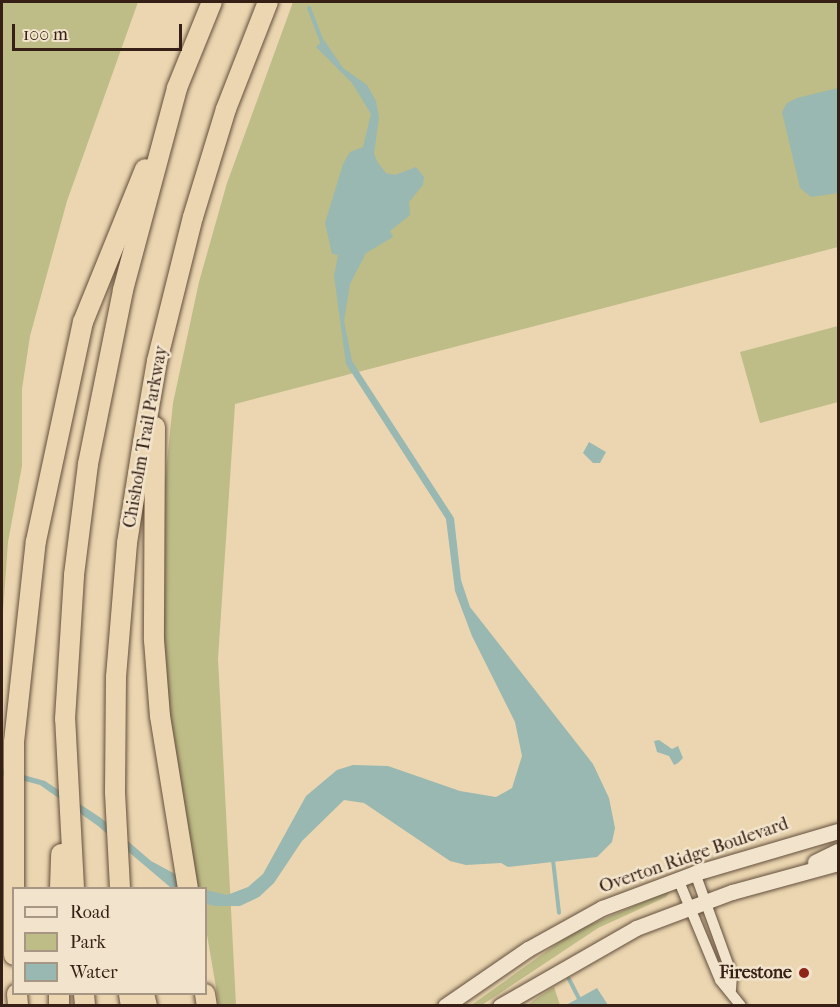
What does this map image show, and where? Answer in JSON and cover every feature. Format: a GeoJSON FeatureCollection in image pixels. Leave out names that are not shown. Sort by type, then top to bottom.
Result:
{"type":"FeatureCollection","features":[{"type":"Feature","properties":{"kind":"highway"},"geometry":{"type":"LineString","coordinates":[[14,887],[14,742],[36,542],[69,378],[83,322],[212,2]]}},
{"type":"Feature","properties":{"kind":"highway","name":"Chisholm Trail Parkway"},"geometry":{"type":"LineString","coordinates":[[121,887],[118,867],[116,677],[128,543],[157,361],[206,171],[268,2]]}},
{"type":"Feature","properties":{"kind":"highway"},"geometry":{"type":"LineString","coordinates":[[60,887],[69,649],[83,497],[101,388],[177,88]]}},
{"type":"Feature","properties":{"kind":"highway"},"geometry":{"type":"LineString","coordinates":[[157,361],[152,568],[160,716],[188,887]]}},
{"type":"Feature","properties":{"kind":"highway"},"geometry":{"type":"LineString","coordinates":[[65,719],[74,887]]}},
{"type":"Feature","properties":{"kind":"street","name":"Overton Ridge Boulevard"},"geometry":{"type":"LineString","coordinates":[[445,1005],[528,949],[586,916],[695,873],[838,831]]}},
{"type":"Feature","properties":{"kind":"street"},"geometry":{"type":"LineString","coordinates":[[799,871],[838,850]]}},
{"type":"Feature","properties":{"kind":"street"},"geometry":{"type":"LineString","coordinates":[[500,1005],[604,943],[689,907],[799,871],[838,863]]}},
{"type":"Feature","properties":{"kind":"street"},"geometry":{"type":"LineString","coordinates":[[695,873],[732,975],[731,990]]}},
{"type":"Feature","properties":{"kind":"street"},"geometry":{"type":"LineString","coordinates":[[678,879],[720,980],[731,990],[741,1005]]}},
{"type":"Feature","properties":{"kind":"green space"},"geometry":{"type":"Polygon","coordinates":[[[2,2],[138,2],[67,201],[30,336],[22,389],[22,466],[8,542],[2,626],[2,2]]]}},
{"type":"Feature","properties":{"kind":"green space"},"geometry":{"type":"Polygon","coordinates":[[[293,2],[838,2],[838,247],[235,404],[218,659],[236,1005],[219,1005],[207,935],[207,887],[198,887],[176,768],[164,664],[163,501],[173,403],[199,282],[227,183],[293,2]]]}},
{"type":"Feature","properties":{"kind":"green space"},"geometry":{"type":"Polygon","coordinates":[[[838,326],[838,402],[760,423],[740,352],[838,326]]]}},
{"type":"Feature","properties":{"kind":"green space"},"geometry":{"type":"Polygon","coordinates":[[[670,891],[666,897],[598,928],[482,1005],[470,1006],[575,931],[670,891]]]}},
{"type":"Feature","properties":{"kind":"green space"},"geometry":{"type":"Polygon","coordinates":[[[554,987],[560,1005],[528,1005],[537,998],[554,987]]]}},
{"type":"Feature","properties":{"kind":"water"},"geometry":{"type":"Polygon","coordinates":[[[324,40],[343,68],[367,85],[376,101],[379,117],[374,154],[386,173],[395,175],[416,167],[424,177],[423,185],[409,202],[410,215],[390,231],[393,237],[366,253],[350,284],[344,321],[352,361],[454,518],[461,580],[470,607],[593,764],[609,798],[615,828],[612,842],[597,857],[508,867],[501,863],[466,865],[450,861],[364,803],[344,800],[302,841],[274,883],[259,897],[240,906],[215,906],[207,904],[207,890],[227,895],[248,887],[263,874],[306,796],[337,770],[353,765],[388,766],[460,791],[496,797],[512,788],[522,756],[515,722],[472,636],[455,591],[446,519],[346,364],[334,276],[338,255],[332,254],[325,223],[343,164],[350,152],[363,147],[371,114],[352,83],[316,47],[324,40]]]}},
{"type":"Feature","properties":{"kind":"water"},"geometry":{"type":"Polygon","coordinates":[[[838,88],[838,193],[811,197],[800,188],[782,112],[787,103],[797,98],[838,88]]]}},
{"type":"Feature","properties":{"kind":"water"},"geometry":{"type":"Polygon","coordinates":[[[589,442],[606,452],[600,463],[593,463],[583,453],[589,442]]]}},
{"type":"Feature","properties":{"kind":"water"},"geometry":{"type":"Polygon","coordinates":[[[659,740],[672,749],[678,746],[683,758],[674,765],[669,756],[657,752],[654,741],[659,740]]]}},
{"type":"Feature","properties":{"kind":"water"},"geometry":{"type":"Polygon","coordinates":[[[2,769],[45,781],[101,818],[151,861],[199,887],[170,887],[98,826],[40,785],[2,775],[2,769]]]}},
{"type":"Feature","properties":{"kind":"water"},"geometry":{"type":"Polygon","coordinates":[[[597,988],[608,1005],[566,1005],[579,998],[597,988]]]}},
{"type":"Feature","properties":{"kind":"waterway"},"geometry":{"type":"LineString","coordinates":[[309,8],[323,44]]}},
{"type":"Feature","properties":{"kind":"waterway"},"geometry":{"type":"LineString","coordinates":[[553,860],[559,913]]}},
{"type":"Feature","properties":{"kind":"waterway"},"geometry":{"type":"LineString","coordinates":[[569,979],[583,1006]]}},
{"type":"Feature","properties":{"kind":"place","name":"Firestone"},"geometry":{"type":"Point","coordinates":[804,973]}}]}
